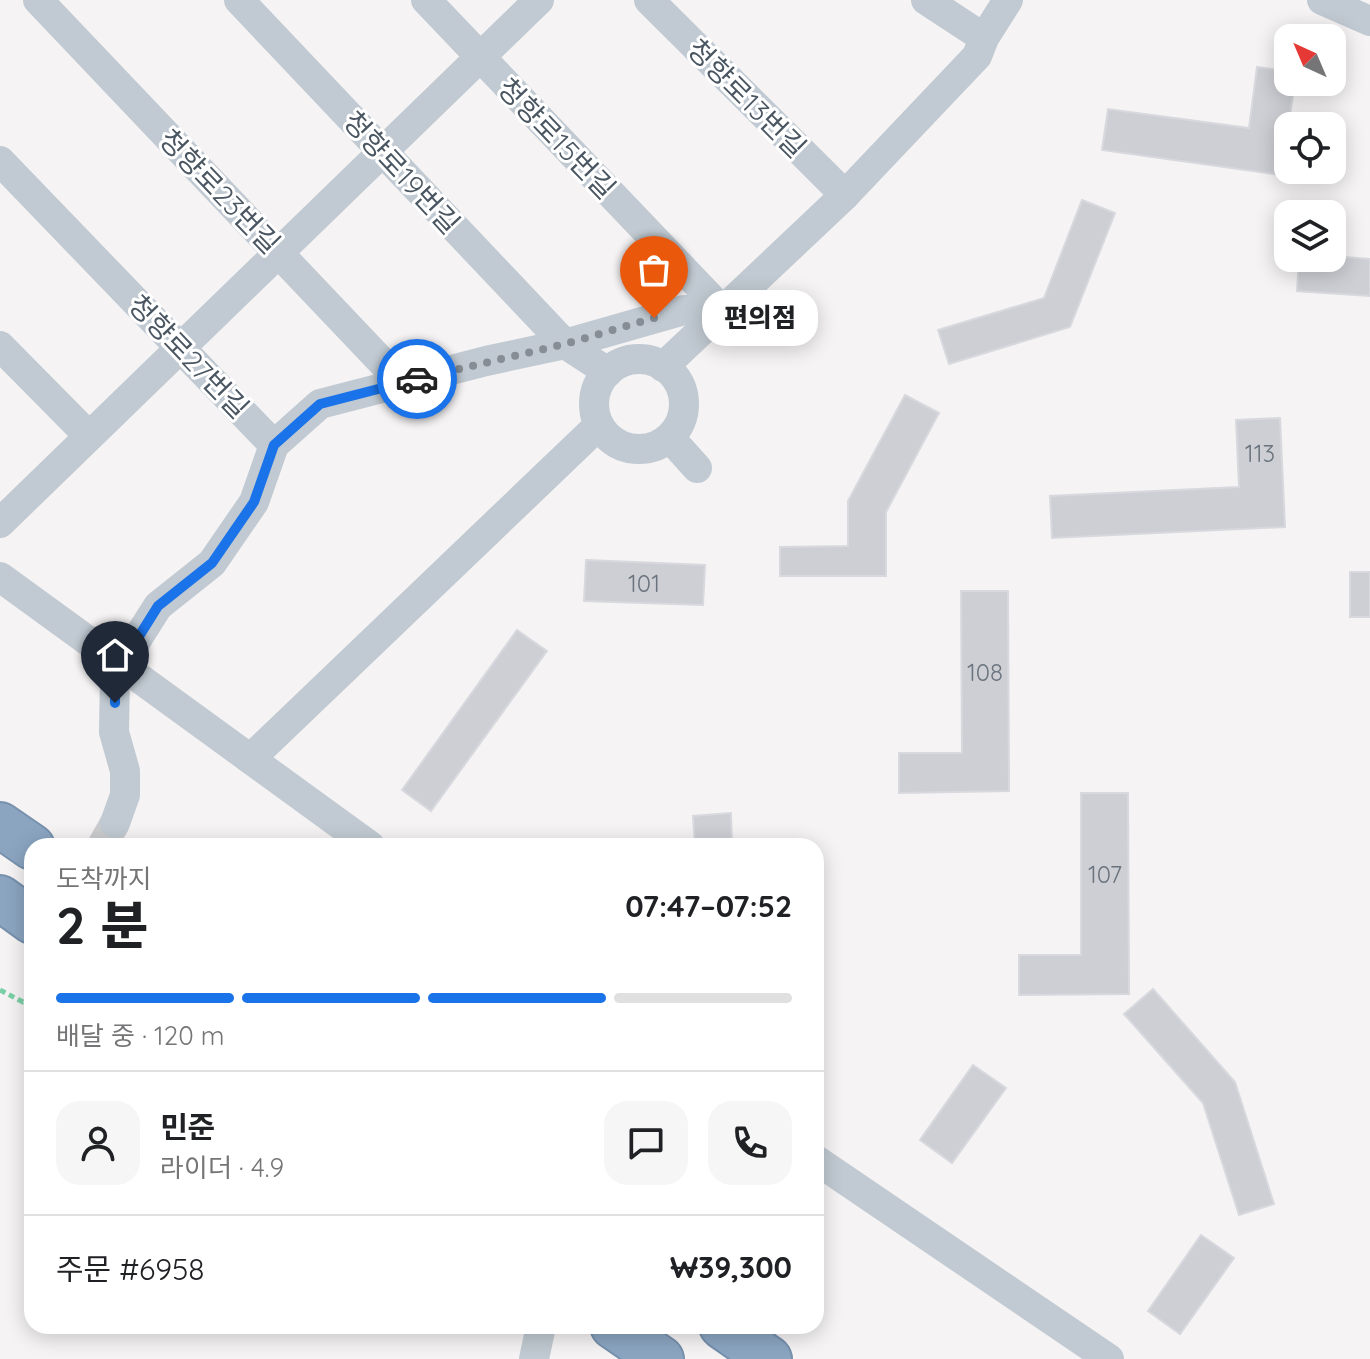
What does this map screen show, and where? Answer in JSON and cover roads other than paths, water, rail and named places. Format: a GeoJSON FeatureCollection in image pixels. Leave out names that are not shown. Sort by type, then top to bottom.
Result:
{"type":"FeatureCollection","features":[{"type":"Feature","properties":{"kind":"highway"},"geometry":{"type":"LineString","coordinates":[[0,825],[24,842]]}},
{"type":"Feature","properties":{"kind":"highway"},"geometry":{"type":"LineString","coordinates":[[0,898],[24,915]]}},
{"type":"Feature","properties":{"kind":"highway"},"geometry":{"type":"LineString","coordinates":[[625,1334],[661,1359]]}},
{"type":"Feature","properties":{"kind":"highway"},"geometry":{"type":"LineString","coordinates":[[733,1334],[769,1359]]}},
{"type":"Feature","properties":{"kind":"street","name":"청향로23번길"},"geometry":{"type":"LineString","coordinates":[[38,0],[402,383]]}},
{"type":"Feature","properties":{"kind":"street","name":"청향로19번길"},"geometry":{"type":"LineString","coordinates":[[239,0],[565,344],[608,372]]}},
{"type":"Feature","properties":{"kind":"street","name":"청향로15번길"},"geometry":{"type":"LineString","coordinates":[[426,0],[722,310]]}},
{"type":"Feature","properties":{"kind":"street"},"geometry":{"type":"LineString","coordinates":[[0,523],[539,0]]}},
{"type":"Feature","properties":{"kind":"street","name":"청향로13번길"},"geometry":{"type":"LineString","coordinates":[[649,0],[845,195]]}},
{"type":"Feature","properties":{"kind":"street"},"geometry":{"type":"LineString","coordinates":[[926,0],[984,38]]}},
{"type":"Feature","properties":{"kind":"street"},"geometry":{"type":"LineString","coordinates":[[663,367],[845,195],[977,56],[984,38],[1008,0]]}},
{"type":"Feature","properties":{"kind":"street"},"geometry":{"type":"LineString","coordinates":[[1322,0],[1370,21]]}},
{"type":"Feature","properties":{"kind":"street","name":"청향로27번길"},"geometry":{"type":"LineString","coordinates":[[0,161],[274,445]]}},
{"type":"Feature","properties":{"kind":"street"},"geometry":{"type":"LineString","coordinates":[[115,823],[125,795],[125,771],[114,732],[115,674],[158,606],[212,563],[254,502],[274,445],[320,404],[565,344],[684,310],[722,310]]}},
{"type":"Feature","properties":{"kind":"street"},"geometry":{"type":"LineString","coordinates":[[0,346],[89,436]]}},
{"type":"Feature","properties":{"kind":"street"},"geometry":{"type":"LineString","coordinates":[[644,359],[663,367],[671,371],[684,397],[684,412],[679,426],[670,438],[643,450],[614,442],[599,425],[593,404],[603,376],[629,360],[644,359]]}},
{"type":"Feature","properties":{"kind":"street"},"geometry":{"type":"LineString","coordinates":[[250,759],[599,425]]}},
{"type":"Feature","properties":{"kind":"street"},"geometry":{"type":"LineString","coordinates":[[670,438],[697,468]]}},
{"type":"Feature","properties":{"kind":"street"},"geometry":{"type":"LineString","coordinates":[[0,577],[359,838]]}},
{"type":"Feature","properties":{"kind":"street"},"geometry":{"type":"LineString","coordinates":[[824,1165],[1109,1359]]}},
{"type":"Feature","properties":{"kind":"street"},"geometry":{"type":"LineString","coordinates":[[534,1359],[539,1334]]}},
{"type":"Feature","properties":{"kind":"tunnel"},"geometry":{"type":"LineString","coordinates":[[107,838],[115,823]]}},
{"type":"Feature","properties":{"kind":"place","name":"편의점"},"geometry":{"type":"Point","coordinates":[654,318]}}]}
